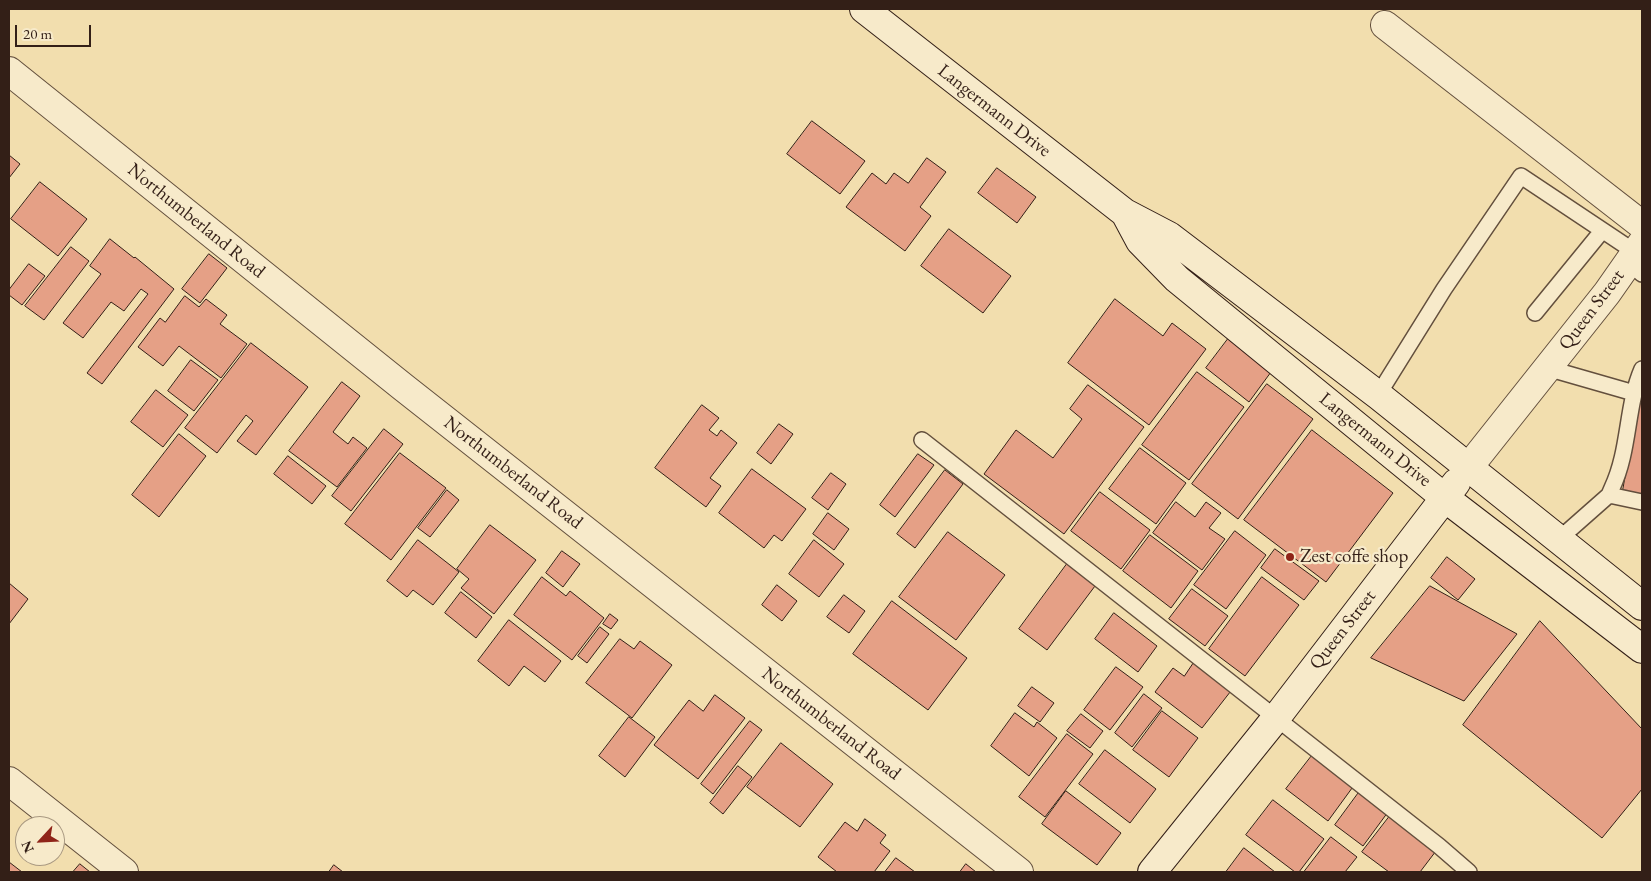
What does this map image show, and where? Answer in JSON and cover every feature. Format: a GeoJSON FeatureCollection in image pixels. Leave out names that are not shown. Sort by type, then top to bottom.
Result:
{"type":"FeatureCollection","features":[{"type":"Feature","properties":{"kind":"main road","name":"Langermann Drive"},"geometry":{"type":"LineString","coordinates":[[864,9],[1125,214],[1169,236],[1378,395],[1642,606]]}},
{"type":"Feature","properties":{"kind":"main road"},"geometry":{"type":"LineString","coordinates":[[1385,25],[1642,225]]}},
{"type":"Feature","properties":{"kind":"main road","name":"Northumberland Road"},"geometry":{"type":"LineString","coordinates":[[9,71],[403,387],[1018,872]]}},
{"type":"Feature","properties":{"kind":"main road","name":"Langermann Drive"},"geometry":{"type":"LineString","coordinates":[[1125,214],[1140,241],[1177,279],[1445,498],[1642,649]]}},
{"type":"Feature","properties":{"kind":"main road","name":"Queen Street"},"geometry":{"type":"LineString","coordinates":[[1152,872],[1276,718],[1468,468],[1637,258]]}},
{"type":"Feature","properties":{"kind":"main road"},"geometry":{"type":"LineString","coordinates":[[9,781],[124,872]]}},
{"type":"Feature","properties":{"kind":"lane"},"geometry":{"type":"LineString","coordinates":[[1378,395],[1444,289],[1521,176],[1602,231],[1637,258]]}},
{"type":"Feature","properties":{"kind":"lane"},"geometry":{"type":"LineString","coordinates":[[1535,313],[1602,231]]}},
{"type":"Feature","properties":{"kind":"lane"},"geometry":{"type":"LineString","coordinates":[[1547,368],[1634,393]]}},
{"type":"Feature","properties":{"kind":"lane"},"geometry":{"type":"LineString","coordinates":[[1558,540],[1609,495],[1616,480],[1626,444],[1634,393],[1642,368]]}},
{"type":"Feature","properties":{"kind":"lane"},"geometry":{"type":"LineString","coordinates":[[922,440],[1439,846],[1468,872]]}},
{"type":"Feature","properties":{"kind":"lane"},"geometry":{"type":"LineString","coordinates":[[1609,495],[1642,502]]}},
{"type":"Feature","properties":{"kind":"building"},"geometry":{"type":"Polygon","coordinates":[[[812,121],[865,161],[840,194],[787,154],[812,121]]]}},
{"type":"Feature","properties":{"kind":"building"},"geometry":{"type":"Polygon","coordinates":[[[9,155],[20,164],[9,178],[9,155]]]}},
{"type":"Feature","properties":{"kind":"building"},"geometry":{"type":"Polygon","coordinates":[[[927,158],[946,172],[920,207],[931,216],[905,251],[846,207],[872,173],[886,184],[894,173],[908,183],[927,158]]]}},
{"type":"Feature","properties":{"kind":"building"},"geometry":{"type":"Polygon","coordinates":[[[997,168],[1036,197],[1017,223],[978,193],[997,168]]]}},
{"type":"Feature","properties":{"kind":"building"},"geometry":{"type":"Polygon","coordinates":[[[40,182],[87,219],[58,256],[11,219],[40,182]]]}},
{"type":"Feature","properties":{"kind":"building"},"geometry":{"type":"Polygon","coordinates":[[[949,229],[1011,276],[983,313],[921,266],[949,229]]]}},
{"type":"Feature","properties":{"kind":"building"},"geometry":{"type":"Polygon","coordinates":[[[110,239],[174,289],[102,384],[87,373],[148,294],[141,289],[124,311],[111,302],[83,338],[63,323],[101,274],[90,266],[110,239]]]}},
{"type":"Feature","properties":{"kind":"building"},"geometry":{"type":"Polygon","coordinates":[[[71,247],[89,261],[44,320],[25,306],[71,247]]]}},
{"type":"Feature","properties":{"kind":"building"},"geometry":{"type":"Polygon","coordinates":[[[209,254],[227,268],[200,303],[182,289],[209,254]]]}},
{"type":"Feature","properties":{"kind":"building"},"geometry":{"type":"Polygon","coordinates":[[[29,264],[45,276],[22,305],[9,295],[9,290],[29,264]]]}},
{"type":"Feature","properties":{"kind":"building"},"geometry":{"type":"Polygon","coordinates":[[[185,296],[199,307],[206,299],[227,315],[220,324],[247,344],[221,378],[179,346],[163,366],[138,347],[160,318],[165,322],[185,296]]]}},
{"type":"Feature","properties":{"kind":"building"},"geometry":{"type":"Polygon","coordinates":[[[1115,299],[1163,336],[1172,323],[1206,349],[1149,425],[1068,363],[1115,299]]]}},
{"type":"Feature","properties":{"kind":"building"},"geometry":{"type":"Polygon","coordinates":[[[1228,339],[1271,372],[1249,402],[1206,368],[1228,339]]]}},
{"type":"Feature","properties":{"kind":"building"},"geometry":{"type":"Polygon","coordinates":[[[251,343],[308,387],[256,455],[237,441],[253,421],[246,415],[217,453],[185,428],[251,343]]]}},
{"type":"Feature","properties":{"kind":"building"},"geometry":{"type":"Polygon","coordinates":[[[191,360],[218,380],[194,411],[168,391],[191,360]]]}},
{"type":"Feature","properties":{"kind":"building"},"geometry":{"type":"Polygon","coordinates":[[[1197,372],[1244,407],[1189,480],[1142,445],[1197,372]]]}},
{"type":"Feature","properties":{"kind":"building"},"geometry":{"type":"Polygon","coordinates":[[[342,382],[360,396],[333,432],[348,444],[353,437],[367,448],[337,487],[289,451],[342,382]]]}},
{"type":"Feature","properties":{"kind":"building"},"geometry":{"type":"Polygon","coordinates":[[[1642,382],[1642,500],[1622,496],[1642,382]]]}},
{"type":"Feature","properties":{"kind":"building"},"geometry":{"type":"Polygon","coordinates":[[[1267,384],[1313,419],[1238,519],[1192,484],[1267,384]]]}},
{"type":"Feature","properties":{"kind":"building"},"geometry":{"type":"Polygon","coordinates":[[[1088,385],[1144,427],[1064,534],[984,474],[1016,430],[1053,458],[1082,419],[1070,409],[1088,385]]]}},
{"type":"Feature","properties":{"kind":"building"},"geometry":{"type":"Polygon","coordinates":[[[156,390],[188,415],[163,447],[131,422],[156,390]]]}},
{"type":"Feature","properties":{"kind":"building"},"geometry":{"type":"Polygon","coordinates":[[[702,405],[719,418],[709,430],[717,436],[721,430],[737,443],[710,478],[721,486],[706,507],[655,468],[702,405]]]}},
{"type":"Feature","properties":{"kind":"building"},"geometry":{"type":"Polygon","coordinates":[[[779,424],[793,434],[771,464],[757,453],[779,424]]]}},
{"type":"Feature","properties":{"kind":"building"},"geometry":{"type":"Polygon","coordinates":[[[384,429],[403,444],[351,511],[332,496],[384,429]]]}},
{"type":"Feature","properties":{"kind":"building"},"geometry":{"type":"Polygon","coordinates":[[[1312,430],[1393,493],[1326,582],[1244,520],[1312,430]]]}},
{"type":"Feature","properties":{"kind":"building"},"geometry":{"type":"Polygon","coordinates":[[[179,434],[206,456],[159,517],[132,495],[179,434]]]}},
{"type":"Feature","properties":{"kind":"building"},"geometry":{"type":"Polygon","coordinates":[[[1140,448],[1186,483],[1156,524],[1109,489],[1140,448]]]}},
{"type":"Feature","properties":{"kind":"building"},"geometry":{"type":"Polygon","coordinates":[[[400,453],[446,488],[391,560],[345,524],[400,453]]]}},
{"type":"Feature","properties":{"kind":"building"},"geometry":{"type":"Polygon","coordinates":[[[918,454],[934,465],[895,517],[880,505],[918,454]]]}},
{"type":"Feature","properties":{"kind":"building"},"geometry":{"type":"Polygon","coordinates":[[[288,456],[326,486],[312,504],[274,474],[288,456]]]}},
{"type":"Feature","properties":{"kind":"building"},"geometry":{"type":"Polygon","coordinates":[[[752,469],[806,509],[782,541],[774,535],[764,548],[719,513],[752,469]]]}},
{"type":"Feature","properties":{"kind":"building"},"geometry":{"type":"Polygon","coordinates":[[[945,470],[963,484],[915,548],[897,534],[945,470]]]}},
{"type":"Feature","properties":{"kind":"building"},"geometry":{"type":"Polygon","coordinates":[[[831,473],[846,484],[828,510],[812,498],[831,473]]]}},
{"type":"Feature","properties":{"kind":"building"},"geometry":{"type":"Polygon","coordinates":[[[447,490],[459,500],[430,537],[418,528],[447,490]]]}},
{"type":"Feature","properties":{"kind":"building"},"geometry":{"type":"Polygon","coordinates":[[[1100,492],[1150,530],[1121,569],[1071,531],[1100,492]]]}},
{"type":"Feature","properties":{"kind":"building"},"geometry":{"type":"Polygon","coordinates":[[[1176,502],[1195,517],[1206,502],[1221,513],[1209,528],[1225,539],[1202,570],[1153,533],[1176,502]]]}},
{"type":"Feature","properties":{"kind":"building"},"geometry":{"type":"Polygon","coordinates":[[[828,513],[849,529],[834,550],[813,534],[828,513]]]}},
{"type":"Feature","properties":{"kind":"building"},"geometry":{"type":"Polygon","coordinates":[[[490,525],[536,560],[494,614],[461,588],[469,579],[457,569],[490,525]]]}},
{"type":"Feature","properties":{"kind":"building"},"geometry":{"type":"Polygon","coordinates":[[[1235,531],[1266,555],[1226,609],[1194,585],[1235,531]]]}},
{"type":"Feature","properties":{"kind":"building"},"geometry":{"type":"Polygon","coordinates":[[[948,532],[1005,575],[956,640],[899,597],[948,532]]]}},
{"type":"Feature","properties":{"kind":"building"},"geometry":{"type":"Polygon","coordinates":[[[1150,535],[1198,571],[1171,608],[1123,571],[1150,535]]]}},
{"type":"Feature","properties":{"kind":"building"},"geometry":{"type":"Polygon","coordinates":[[[418,540],[459,572],[433,605],[413,590],[407,597],[387,581],[418,540]]]}},
{"type":"Feature","properties":{"kind":"building"},"geometry":{"type":"Polygon","coordinates":[[[814,540],[844,564],[819,597],[789,574],[814,540]]]}},
{"type":"Feature","properties":{"kind":"building"},"geometry":{"type":"Polygon","coordinates":[[[1275,549],[1319,581],[1304,600],[1261,568],[1275,549]]]}},
{"type":"Feature","properties":{"kind":"building"},"geometry":{"type":"Polygon","coordinates":[[[562,551],[580,564],[563,587],[546,573],[562,551]]]}},
{"type":"Feature","properties":{"kind":"building"},"geometry":{"type":"Polygon","coordinates":[[[1447,557],[1475,579],[1458,600],[1431,578],[1447,557]]]}},
{"type":"Feature","properties":{"kind":"building"},"geometry":{"type":"Polygon","coordinates":[[[1067,564],[1095,586],[1047,650],[1019,629],[1067,564]]]}},
{"type":"Feature","properties":{"kind":"building"},"geometry":{"type":"Polygon","coordinates":[[[542,577],[566,596],[570,591],[604,618],[572,660],[514,615],[542,577]]]}},
{"type":"Feature","properties":{"kind":"building"},"geometry":{"type":"Polygon","coordinates":[[[1262,577],[1299,605],[1245,676],[1209,649],[1262,577]]]}},
{"type":"Feature","properties":{"kind":"building"},"geometry":{"type":"Polygon","coordinates":[[[9,583],[28,599],[9,624],[9,583]]]}},
{"type":"Feature","properties":{"kind":"building"},"geometry":{"type":"Polygon","coordinates":[[[777,585],[797,601],[782,621],[762,605],[777,585]]]}},
{"type":"Feature","properties":{"kind":"building"},"geometry":{"type":"Polygon","coordinates":[[[1430,586],[1517,634],[1464,701],[1371,658],[1430,586]]]}},
{"type":"Feature","properties":{"kind":"building"},"geometry":{"type":"Polygon","coordinates":[[[1192,589],[1228,616],[1205,646],[1169,619],[1192,589]]]}},
{"type":"Feature","properties":{"kind":"building"},"geometry":{"type":"Polygon","coordinates":[[[461,592],[492,617],[476,638],[445,613],[461,592]]]}},
{"type":"Feature","properties":{"kind":"building"},"geometry":{"type":"Polygon","coordinates":[[[844,595],[865,611],[849,633],[827,617],[844,595]]]}},
{"type":"Feature","properties":{"kind":"building"},"geometry":{"type":"Polygon","coordinates":[[[892,601],[967,658],[928,710],[853,654],[892,601]]]}},
{"type":"Feature","properties":{"kind":"building"},"geometry":{"type":"Polygon","coordinates":[[[1114,613],[1157,646],[1138,672],[1095,639],[1114,613]]]}},
{"type":"Feature","properties":{"kind":"building"},"geometry":{"type":"Polygon","coordinates":[[[610,614],[618,620],[611,629],[603,624],[610,614]]]}},
{"type":"Feature","properties":{"kind":"building"},"geometry":{"type":"Polygon","coordinates":[[[509,620],[561,661],[545,682],[524,666],[509,686],[478,661],[509,620]]]}},
{"type":"Feature","properties":{"kind":"building"},"geometry":{"type":"Polygon","coordinates":[[[1540,621],[1642,729],[1642,789],[1602,838],[1463,725],[1540,621]]]}},
{"type":"Feature","properties":{"kind":"building"},"geometry":{"type":"Polygon","coordinates":[[[600,627],[609,634],[587,663],[578,656],[600,627]]]}},
{"type":"Feature","properties":{"kind":"building"},"geometry":{"type":"Polygon","coordinates":[[[620,639],[634,649],[640,641],[672,665],[632,718],[586,683],[620,639]]]}},
{"type":"Feature","properties":{"kind":"building"},"geometry":{"type":"Polygon","coordinates":[[[1197,658],[1234,687],[1202,728],[1155,692],[1173,668],[1184,676],[1197,658]]]}},
{"type":"Feature","properties":{"kind":"building"},"geometry":{"type":"Polygon","coordinates":[[[1116,667],[1143,687],[1110,730],[1084,710],[1116,667]]]}},
{"type":"Feature","properties":{"kind":"building"},"geometry":{"type":"Polygon","coordinates":[[[1032,687],[1054,703],[1040,722],[1018,706],[1032,687]]]}},
{"type":"Feature","properties":{"kind":"building"},"geometry":{"type":"Polygon","coordinates":[[[1144,694],[1162,708],[1132,747],[1115,733],[1144,694]]]}},
{"type":"Feature","properties":{"kind":"building"},"geometry":{"type":"Polygon","coordinates":[[[715,695],[745,718],[698,779],[654,745],[689,700],[703,711],[715,695]]]}},
{"type":"Feature","properties":{"kind":"building"},"geometry":{"type":"Polygon","coordinates":[[[1162,711],[1198,738],[1169,777],[1133,750],[1162,711]]]}},
{"type":"Feature","properties":{"kind":"building"},"geometry":{"type":"Polygon","coordinates":[[[1015,713],[1034,727],[1037,722],[1057,738],[1029,776],[991,746],[1015,713]]]}},
{"type":"Feature","properties":{"kind":"building"},"geometry":{"type":"Polygon","coordinates":[[[1081,714],[1103,731],[1090,748],[1067,731],[1081,714]]]}},
{"type":"Feature","properties":{"kind":"building"},"geometry":{"type":"Polygon","coordinates":[[[629,717],[655,737],[625,777],[599,756],[629,717]]]}},
{"type":"Feature","properties":{"kind":"building"},"geometry":{"type":"Polygon","coordinates":[[[750,721],[762,730],[713,794],[701,784],[750,721]]]}},
{"type":"Feature","properties":{"kind":"building"},"geometry":{"type":"Polygon","coordinates":[[[1067,734],[1093,754],[1045,817],[1019,797],[1067,734]]]}},
{"type":"Feature","properties":{"kind":"building"},"geometry":{"type":"Polygon","coordinates":[[[781,743],[833,784],[800,827],[747,787],[781,743]]]}},
{"type":"Feature","properties":{"kind":"building"},"geometry":{"type":"Polygon","coordinates":[[[1105,750],[1156,789],[1130,823],[1079,784],[1105,750]]]}},
{"type":"Feature","properties":{"kind":"building"},"geometry":{"type":"Polygon","coordinates":[[[1314,753],[1355,784],[1328,821],[1286,789],[1314,753]]]}},
{"type":"Feature","properties":{"kind":"building"},"geometry":{"type":"Polygon","coordinates":[[[738,766],[752,777],[723,814],[710,803],[738,766]]]}},
{"type":"Feature","properties":{"kind":"building"},"geometry":{"type":"Polygon","coordinates":[[[1066,791],[1121,833],[1097,865],[1042,824],[1066,791]]]}},
{"type":"Feature","properties":{"kind":"building"},"geometry":{"type":"Polygon","coordinates":[[[1360,791],[1388,812],[1363,846],[1335,825],[1360,791]]]}},
{"type":"Feature","properties":{"kind":"building"},"geometry":{"type":"Polygon","coordinates":[[[1273,800],[1324,839],[1299,872],[1295,872],[1246,835],[1273,800]]]}},
{"type":"Feature","properties":{"kind":"building"},"geometry":{"type":"Polygon","coordinates":[[[1393,812],[1439,847],[1420,872],[1389,872],[1362,852],[1393,812]]]}},
{"type":"Feature","properties":{"kind":"building"},"geometry":{"type":"Polygon","coordinates":[[[865,819],[886,835],[880,843],[890,851],[874,872],[837,872],[818,857],[845,822],[857,831],[865,819]]]}},
{"type":"Feature","properties":{"kind":"building"},"geometry":{"type":"Polygon","coordinates":[[[1331,837],[1357,857],[1345,872],[1304,872],[1331,837]]]}},
{"type":"Feature","properties":{"kind":"building"},"geometry":{"type":"Polygon","coordinates":[[[1244,848],[1275,872],[1226,872],[1244,848]]]}},
{"type":"Feature","properties":{"kind":"building"},"geometry":{"type":"Polygon","coordinates":[[[896,858],[915,872],[885,872],[896,858]]]}},
{"type":"Feature","properties":{"kind":"building"},"geometry":{"type":"Polygon","coordinates":[[[9,862],[22,872],[9,872],[9,862]]]}},
{"type":"Feature","properties":{"kind":"building"},"geometry":{"type":"Polygon","coordinates":[[[80,864],[90,872],[73,872],[80,864]]]}},
{"type":"Feature","properties":{"kind":"building"},"geometry":{"type":"Polygon","coordinates":[[[966,864],[976,872],[960,872],[966,864]]]}},
{"type":"Feature","properties":{"kind":"building"},"geometry":{"type":"Polygon","coordinates":[[[334,865],[343,872],[329,872],[334,865]]]}},
{"type":"Feature","properties":{"kind":"place","name":"Zest coffe shop"},"geometry":{"type":"Point","coordinates":[1290,557]}}]}
